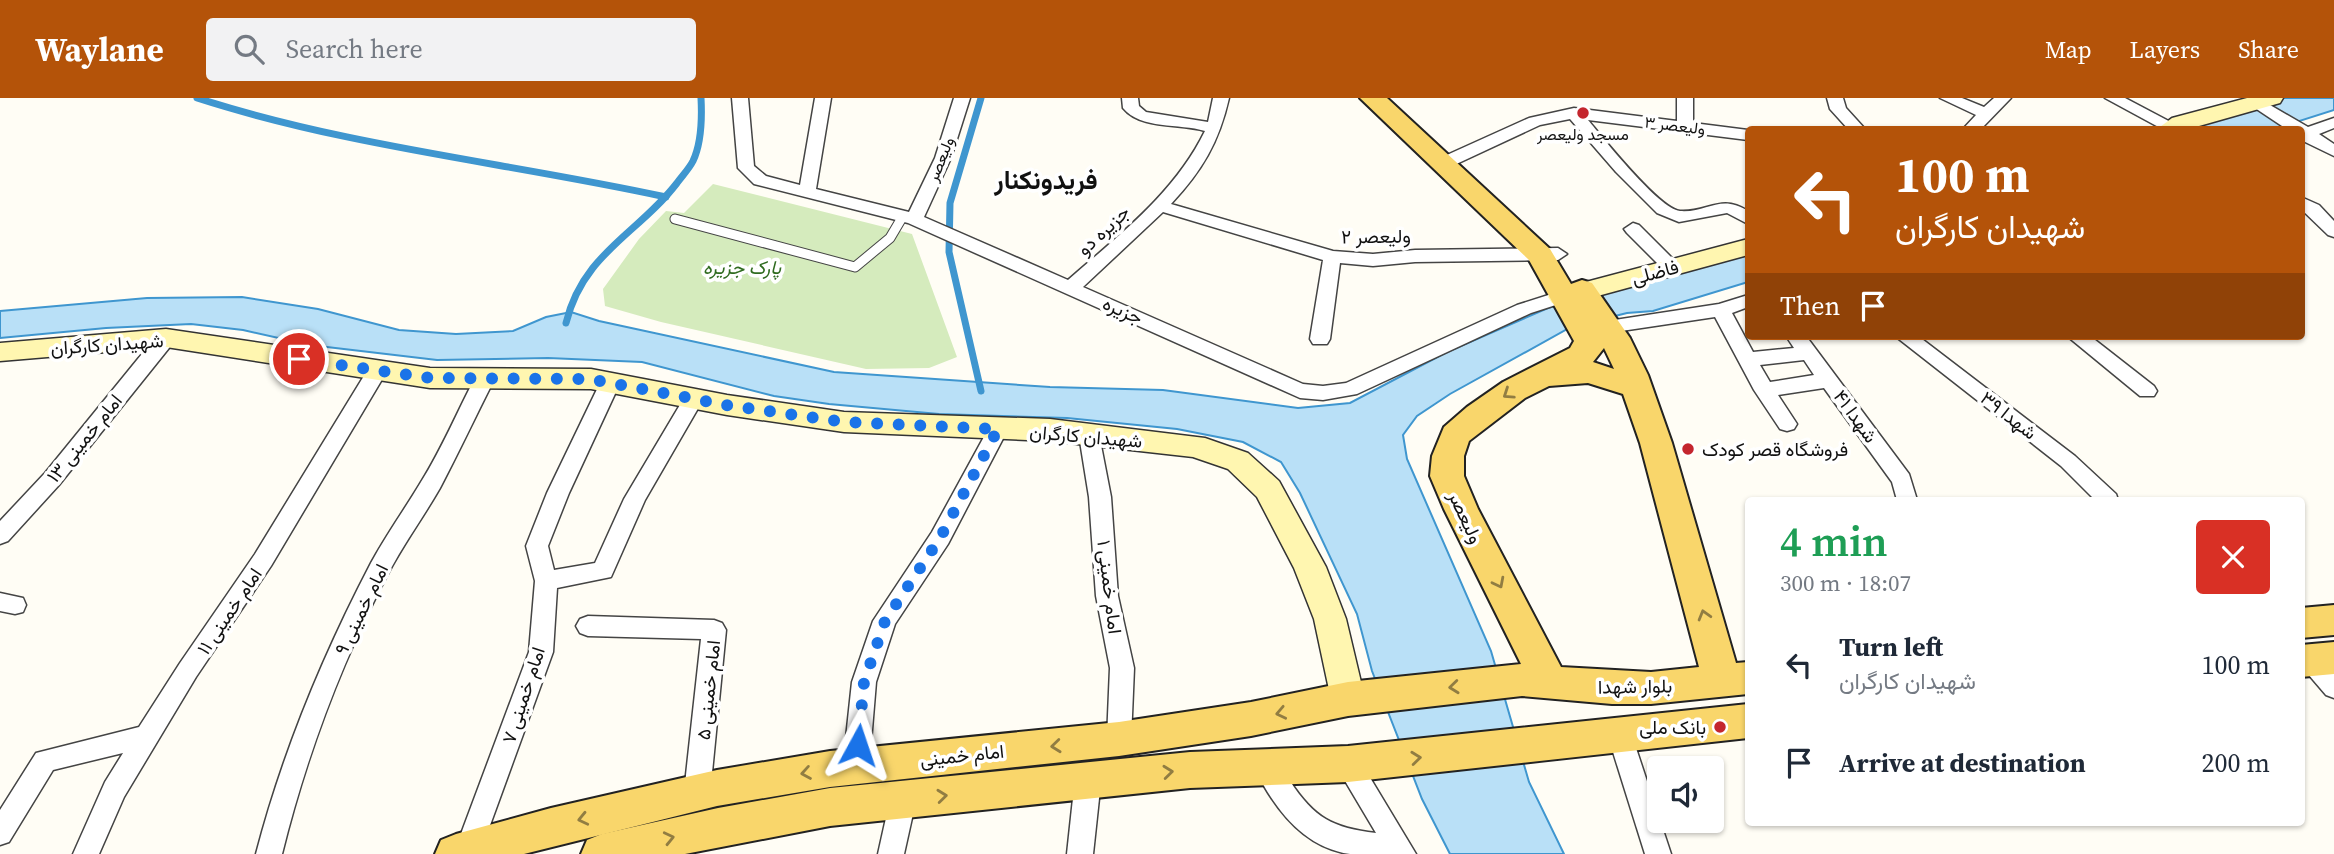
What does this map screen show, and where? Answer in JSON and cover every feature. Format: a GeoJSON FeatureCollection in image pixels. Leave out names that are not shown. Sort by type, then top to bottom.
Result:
{"type":"FeatureCollection","features":[{"type":"Feature","properties":{"kind":"main road","name":"ولیعصر"},"geometry":{"type":"LineString","coordinates":[[1373,98],[1449,162],[1549,254],[1555,277],[1584,308],[1636,387],[1735,679]]}},
{"type":"Feature","properties":{"kind":"main road","name":"ولیعصر"},"geometry":{"type":"LineString","coordinates":[[1387,98],[1449,162]]}},
{"type":"Feature","properties":{"kind":"main road","name":"ولیعصر"},"geometry":{"type":"LineString","coordinates":[[1536,682],[1447,476],[1448,456],[1455,435],[1514,390],[1581,356],[1588,349],[1584,308]]}},
{"type":"Feature","properties":{"kind":"main road"},"geometry":{"type":"LineString","coordinates":[[1541,376],[1588,372],[1636,387]]}},
{"type":"Feature","properties":{"kind":"main road"},"geometry":{"type":"LineString","coordinates":[[2305,623],[2334,620]]}},
{"type":"Feature","properties":{"kind":"main road","name":"بلوار شهدا"},"geometry":{"type":"LineString","coordinates":[[1348,699],[1536,682],[1651,688],[1735,679]]}},
{"type":"Feature","properties":{"kind":"main road","name":"امام خمینی"},"geometry":{"type":"LineString","coordinates":[[462,852],[551,827],[697,793],[856,766],[1119,739],[1251,719],[1348,699]]}},
{"type":"Feature","properties":{"kind":"main road"},"geometry":{"type":"LineString","coordinates":[[1620,736],[1745,721]]}},
{"type":"Feature","properties":{"kind":"main road","name":"امام خمینی"},"geometry":{"type":"LineString","coordinates":[[602,854],[730,824],[830,807],[1190,769],[1268,769],[1348,764],[1620,736]]}},
{"type":"Feature","properties":{"kind":"street","name":"جزیره"},"geometry":{"type":"LineString","coordinates":[[740,98],[746,168],[760,180],[908,218],[1072,287],[1300,391],[1323,393],[1350,389],[1524,309],[1721,310],[1745,303]]}},
{"type":"Feature","properties":{"kind":"street"},"geometry":{"type":"LineString","coordinates":[[807,192],[823,98]]}},
{"type":"Feature","properties":{"kind":"street","name":"ولیعصر"},"geometry":{"type":"LineString","coordinates":[[908,218],[943,158],[962,98]]}},
{"type":"Feature","properties":{"kind":"street"},"geometry":{"type":"LineString","coordinates":[[1130,98],[1131,108],[1142,116],[1193,122],[1214,129]]}},
{"type":"Feature","properties":{"kind":"street","name":"جزیره دو"},"geometry":{"type":"LineString","coordinates":[[1072,287],[1162,203],[1201,155],[1214,129],[1221,98]]}},
{"type":"Feature","properties":{"kind":"street"},"geometry":{"type":"LineString","coordinates":[[1685,98],[1685,126]]}},
{"type":"Feature","properties":{"kind":"street"},"geometry":{"type":"LineString","coordinates":[[1835,98],[1838,109],[1854,126]]}},
{"type":"Feature","properties":{"kind":"street"},"geometry":{"type":"LineString","coordinates":[[1948,98],[1986,114]]}},
{"type":"Feature","properties":{"kind":"street"},"geometry":{"type":"LineString","coordinates":[[1974,126],[2003,98]]}},
{"type":"Feature","properties":{"kind":"street"},"geometry":{"type":"LineString","coordinates":[[2113,98],[2166,126]]}},
{"type":"Feature","properties":{"kind":"street"},"geometry":{"type":"LineString","coordinates":[[2177,126],[2265,100],[2295,126]]}},
{"type":"Feature","properties":{"kind":"street"},"geometry":{"type":"LineString","coordinates":[[1574,113],[1618,165],[1664,210],[1679,215],[1731,208],[1745,217]]}},
{"type":"Feature","properties":{"kind":"street","name":"ولیعصر ۳"},"geometry":{"type":"LineString","coordinates":[[1449,162],[1535,121],[1574,113],[1745,135]]}},
{"type":"Feature","properties":{"kind":"street"},"geometry":{"type":"LineString","coordinates":[[2305,131],[2334,123]]}},
{"type":"Feature","properties":{"kind":"street"},"geometry":{"type":"LineString","coordinates":[[2305,134],[2334,151]]}},
{"type":"Feature","properties":{"kind":"street","name":"ولیعصر ۲"},"geometry":{"type":"LineString","coordinates":[[1162,203],[1164,207],[1332,257],[1373,260],[1415,256],[1549,254]]}},
{"type":"Feature","properties":{"kind":"street"},"geometry":{"type":"LineString","coordinates":[[2305,204],[2334,231]]}},
{"type":"Feature","properties":{"kind":"street"},"geometry":{"type":"LineString","coordinates":[[1633,229],[1671,267]]}},
{"type":"Feature","properties":{"kind":"street","name":"فاضلی"},"geometry":{"type":"LineString","coordinates":[[1584,308],[1671,267],[1745,248]]}},
{"type":"Feature","properties":{"kind":"street"},"geometry":{"type":"LineString","coordinates":[[1320,340],[1332,257]]}},
{"type":"Feature","properties":{"kind":"street"},"geometry":{"type":"LineString","coordinates":[[1721,310],[1764,390],[1787,424]]}},
{"type":"Feature","properties":{"kind":"street","name":"شهیدان کارگران"},"geometry":{"type":"LineString","coordinates":[[0,352],[166,338],[430,378],[590,379],[844,422],[1050,430],[1195,446],[1238,461],[1268,489],[1310,568],[1330,619],[1348,699]]}},
{"type":"Feature","properties":{"kind":"street","name":"امام خمینی ۱۳"},"geometry":{"type":"LineString","coordinates":[[0,535],[52,479],[166,338]]}},
{"type":"Feature","properties":{"kind":"street","name":"شهدا ۴۱"},"geometry":{"type":"LineString","coordinates":[[1799,340],[1902,480],[1906,497]]}},
{"type":"Feature","properties":{"kind":"street","name":"شهدا ۳۹"},"geometry":{"type":"LineString","coordinates":[[1910,340],[2068,461],[2105,497]]}},
{"type":"Feature","properties":{"kind":"street"},"geometry":{"type":"LineString","coordinates":[[2082,340],[2147,391]]}},
{"type":"Feature","properties":{"kind":"street"},"geometry":{"type":"LineString","coordinates":[[1749,359],[1809,354]]}},
{"type":"Feature","properties":{"kind":"street","name":"امام خمینی ۱۱"},"geometry":{"type":"LineString","coordinates":[[86,854],[114,790],[188,670],[263,560],[377,371]]}},
{"type":"Feature","properties":{"kind":"street","name":"امام خمینی ۹"},"geometry":{"type":"LineString","coordinates":[[270,854],[277,822],[307,735],[345,639],[381,566],[430,486],[485,377]]}},
{"type":"Feature","properties":{"kind":"street"},"geometry":{"type":"LineString","coordinates":[[1764,390],[1829,380]]}},
{"type":"Feature","properties":{"kind":"street","name":"امام خمینی ۷"},"geometry":{"type":"LineString","coordinates":[[462,852],[541,652],[546,581],[537,546],[558,492],[610,383]]}},
{"type":"Feature","properties":{"kind":"street"},"geometry":{"type":"LineString","coordinates":[[546,581],[603,571],[635,499],[694,398]]}},
{"type":"Feature","properties":{"kind":"street"},"geometry":{"type":"LineString","coordinates":[[856,766],[864,682],[885,621],[940,538],[998,429]]}},
{"type":"Feature","properties":{"kind":"street","name":"امام خمینی ۱"},"geometry":{"type":"LineString","coordinates":[[1089,435],[1100,497],[1107,596],[1122,668],[1119,739]]}},
{"type":"Feature","properties":{"kind":"street","name":"امام خمینی ۵"},"geometry":{"type":"LineString","coordinates":[[588,625],[714,630],[697,793]]}},
{"type":"Feature","properties":{"kind":"street"},"geometry":{"type":"LineString","coordinates":[[2315,659],[2334,688]]}},
{"type":"Feature","properties":{"kind":"street"},"geometry":{"type":"LineString","coordinates":[[0,833],[45,761],[148,736]]}},
{"type":"Feature","properties":{"kind":"street"},"geometry":{"type":"LineString","coordinates":[[1620,736],[1658,854]]}},
{"type":"Feature","properties":{"kind":"street"},"geometry":{"type":"LineString","coordinates":[[1348,764],[1397,852]]}},
{"type":"Feature","properties":{"kind":"street"},"geometry":{"type":"LineString","coordinates":[[1268,769],[1287,801],[1320,834],[1349,844],[1397,852]]}},
{"type":"Feature","properties":{"kind":"street"},"geometry":{"type":"LineString","coordinates":[[1080,854],[1088,780]]}},
{"type":"Feature","properties":{"kind":"street"},"geometry":{"type":"LineString","coordinates":[[891,854],[902,800]]}},
{"type":"Feature","properties":{"kind":"lane"},"geometry":{"type":"LineString","coordinates":[[675,219],[855,267],[908,218]]}},
{"type":"Feature","properties":{"kind":"green space","name":"پارک جزیره"},"geometry":{"type":"Polygon","coordinates":[[[713,184],[912,234],[957,357],[929,368],[866,369],[661,322],[605,306],[603,289],[639,239],[666,211],[684,213],[713,184]]]}},
{"type":"Feature","properties":{"kind":"water"},"geometry":{"type":"Polygon","coordinates":[[[2284,98],[2334,98],[2334,110],[2283,126],[2195,126],[2284,98]]]}},
{"type":"Feature","properties":{"kind":"water"},"geometry":{"type":"Polygon","coordinates":[[[1745,256],[1745,283],[1653,311],[1627,313],[1571,327],[1450,394],[1417,416],[1403,435],[1407,459],[1491,651],[1529,782],[1564,854],[1450,854],[1422,799],[1372,671],[1357,614],[1300,493],[1281,462],[1243,442],[1177,429],[1067,418],[939,414],[829,404],[774,396],[642,362],[548,358],[437,360],[310,345],[243,330],[191,324],[106,328],[0,338],[0,311],[147,298],[242,297],[318,309],[399,330],[456,334],[513,331],[546,317],[571,312],[599,321],[834,372],[1050,387],[1163,390],[1298,408],[1350,403],[1447,352],[1548,308],[1618,286],[1745,256]]]}},
{"type":"Feature","properties":{"kind":"waterway"},"geometry":{"type":"LineString","coordinates":[[197,98],[254,115],[371,142],[665,197]]}},
{"type":"Feature","properties":{"kind":"waterway"},"geometry":{"type":"LineString","coordinates":[[665,197],[696,154],[701,122],[701,98]]}},
{"type":"Feature","properties":{"kind":"waterway"},"geometry":{"type":"LineString","coordinates":[[981,98],[950,203],[949,252],[981,391]]}},
{"type":"Feature","properties":{"kind":"waterway"},"geometry":{"type":"LineString","coordinates":[[566,323],[574,299],[598,261],[665,197]]}},
{"type":"Feature","properties":{"kind":"place","name":"مسجد ولیعصر"},"geometry":{"type":"Point","coordinates":[1583,113]}},
{"type":"Feature","properties":{"kind":"place","name":"فروشگاه قصر کودک"},"geometry":{"type":"Point","coordinates":[1688,449]}},
{"type":"Feature","properties":{"kind":"place","name":"بانک ملی"},"geometry":{"type":"Point","coordinates":[1720,727]}},
{"type":"Feature","properties":{"kind":"district","name":"فریدونکنار"},"geometry":{"type":"Point","coordinates":[1046,180]}},
{"type":"Feature","properties":{"kind":"route"},"geometry":{"type":"LineString","coordinates":[[299,359],[430,378],[590,379],[726,405],[844,422],[998,429],[940,538],[885,621],[864,682],[858,745]]}}]}
